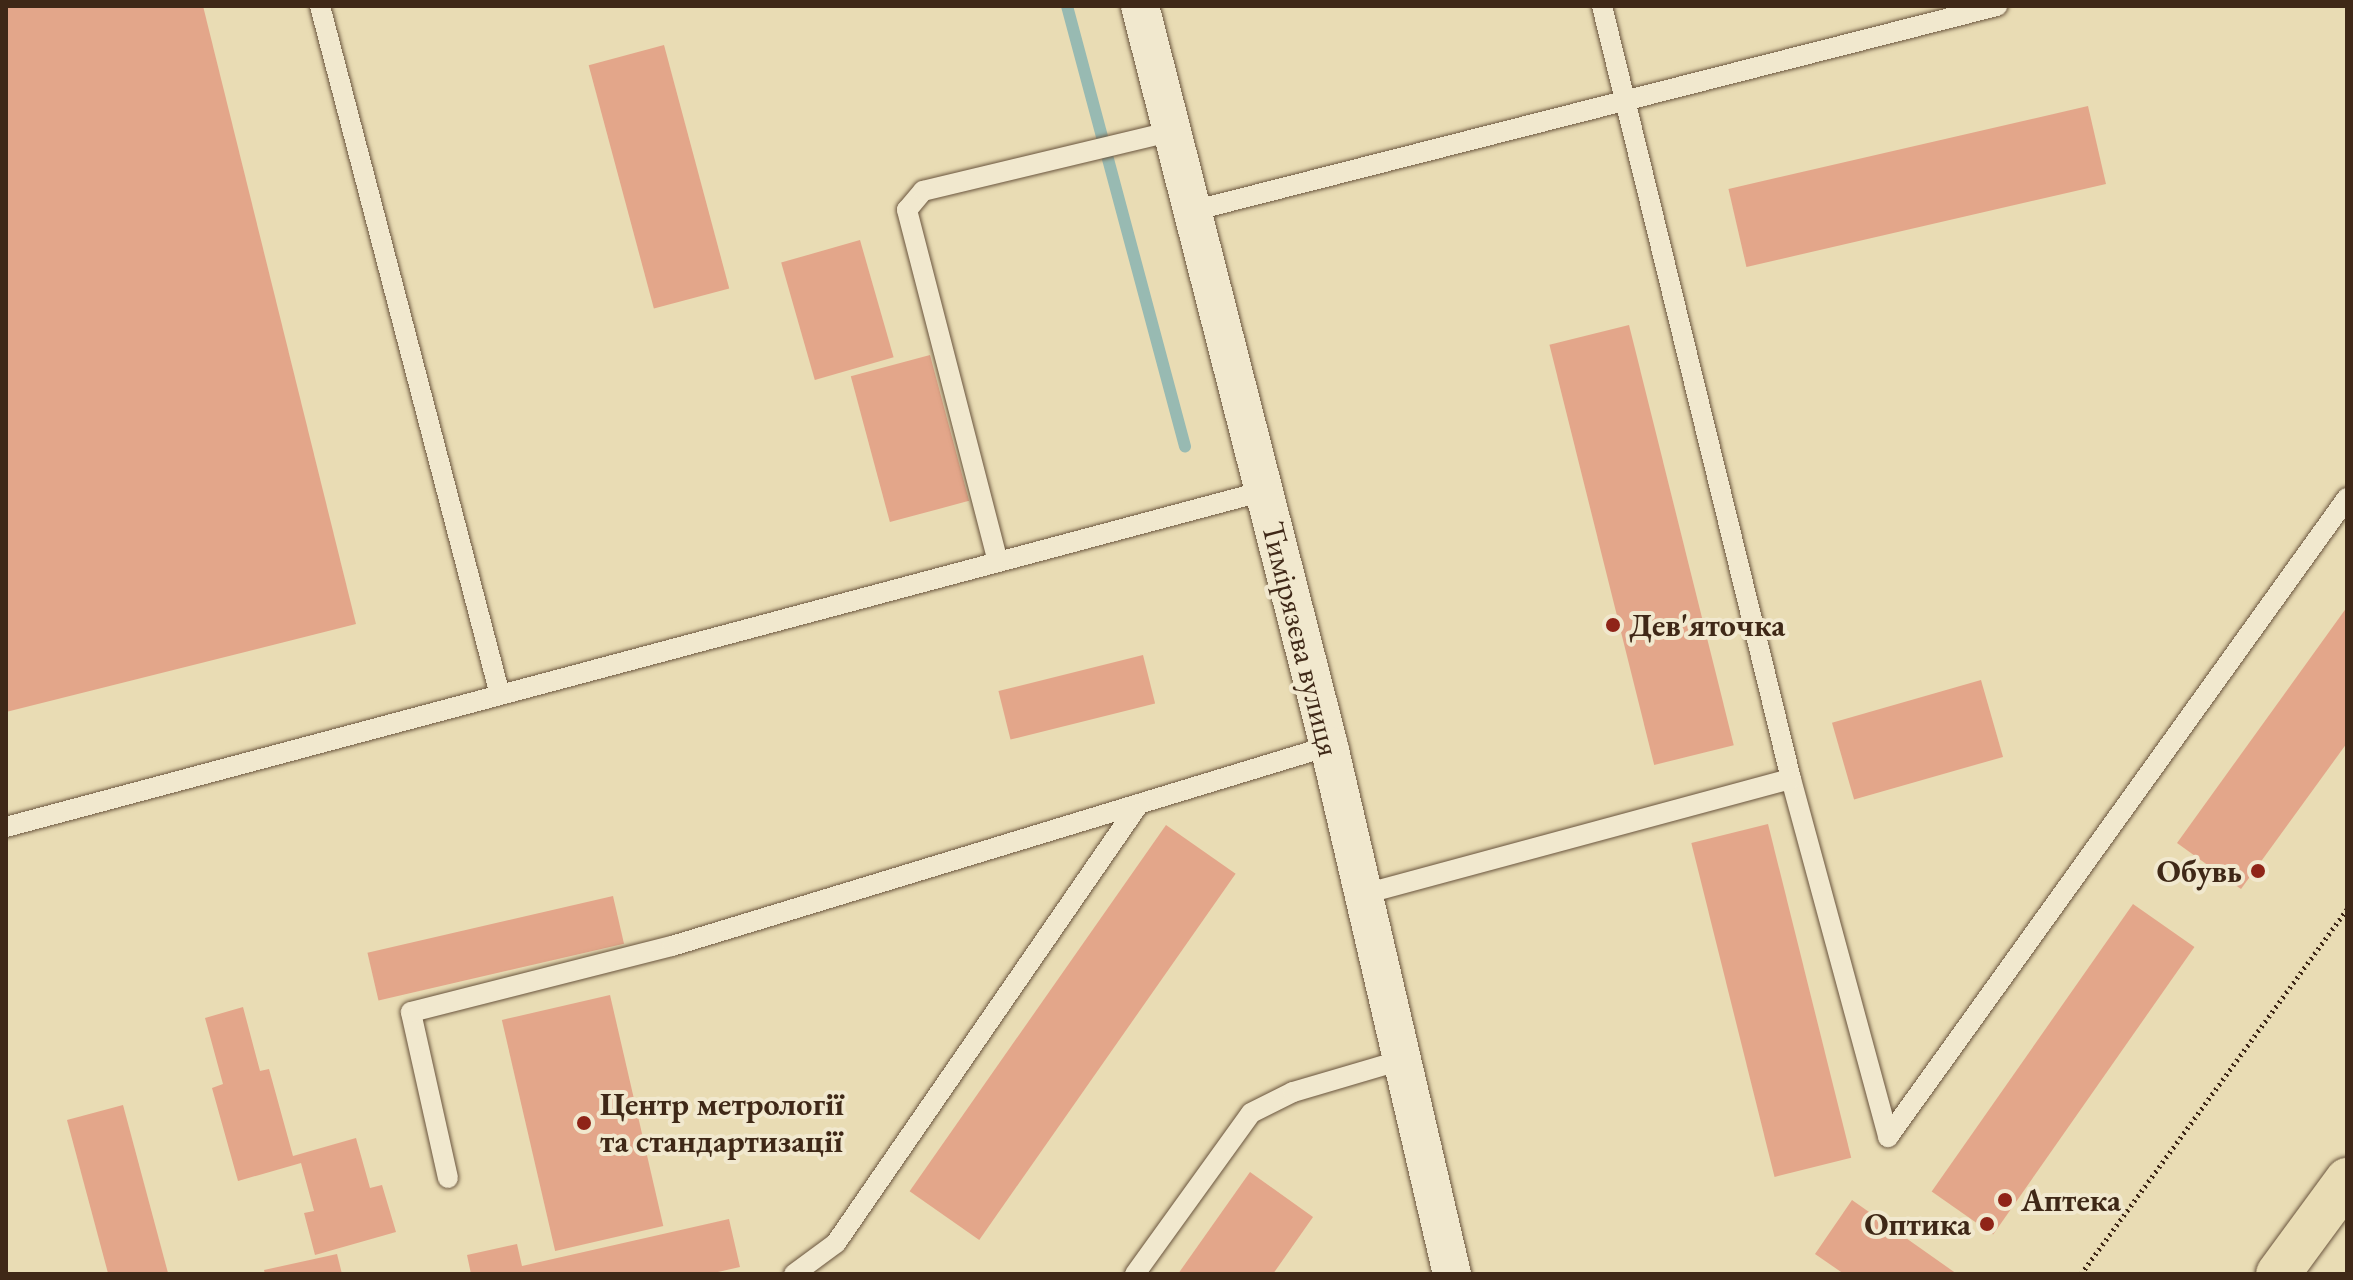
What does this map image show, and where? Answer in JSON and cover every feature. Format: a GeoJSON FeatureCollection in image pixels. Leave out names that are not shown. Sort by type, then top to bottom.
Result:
{"type":"FeatureCollection","features":[{"type":"Feature","properties":{"kind":"main road"},"geometry":{"type":"LineString","coordinates":[[2278,1274],[2347,1180]]}},
{"type":"Feature","properties":{"kind":"street","name":"Тимірязєва вулиця"},"geometry":{"type":"LineString","coordinates":[[1140,6],[1329,746],[1452,1274]]}},
{"type":"Feature","properties":{"kind":"lane"},"geometry":{"type":"LineString","coordinates":[[320,6],[500,695]]}},
{"type":"Feature","properties":{"kind":"lane"},"geometry":{"type":"LineString","coordinates":[[1602,6],[1791,779],[1888,1137],[2347,498]]}},
{"type":"Feature","properties":{"kind":"lane"},"geometry":{"type":"LineString","coordinates":[[1192,211],[1997,6]]}},
{"type":"Feature","properties":{"kind":"lane"},"geometry":{"type":"LineString","coordinates":[[998,562],[907,210],[923,191],[1172,131]]}},
{"type":"Feature","properties":{"kind":"lane"},"geometry":{"type":"LineString","coordinates":[[6,827],[1264,491]]}},
{"type":"Feature","properties":{"kind":"lane"},"geometry":{"type":"LineString","coordinates":[[448,1178],[411,1012],[672,946],[1329,746]]}},
{"type":"Feature","properties":{"kind":"lane"},"geometry":{"type":"LineString","coordinates":[[1364,894],[1791,779]]}},
{"type":"Feature","properties":{"kind":"lane"},"geometry":{"type":"LineString","coordinates":[[794,1274],[836,1243],[1139,804]]}},
{"type":"Feature","properties":{"kind":"lane"},"geometry":{"type":"LineString","coordinates":[[1135,1274],[1251,1113],[1293,1092],[1402,1060]]}},
{"type":"Feature","properties":{"kind":"path"},"geometry":{"type":"LineString","coordinates":[[2081,1274],[2347,909]]}},
{"type":"Feature","properties":{"kind":"building"},"geometry":{"type":"Polygon","coordinates":[[[6,6],[203,6],[356,624],[6,712],[6,6]]]}},
{"type":"Feature","properties":{"kind":"building"},"geometry":{"type":"Polygon","coordinates":[[[664,45],[729,288],[654,309],[589,65],[664,45]]]}},
{"type":"Feature","properties":{"kind":"building"},"geometry":{"type":"Polygon","coordinates":[[[2088,106],[2106,184],[1746,267],[1728,189],[2088,106]]]}},
{"type":"Feature","properties":{"kind":"building"},"geometry":{"type":"Polygon","coordinates":[[[860,240],[894,357],[815,380],[781,263],[860,240]]]}},
{"type":"Feature","properties":{"kind":"building"},"geometry":{"type":"Polygon","coordinates":[[[1629,325],[1734,745],[1654,765],[1549,345],[1629,325]]]}},
{"type":"Feature","properties":{"kind":"building"},"geometry":{"type":"Polygon","coordinates":[[[930,355],[969,501],[890,522],[851,376],[930,355]]]}},
{"type":"Feature","properties":{"kind":"building"},"geometry":{"type":"Polygon","coordinates":[[[2347,607],[2347,743],[2241,889],[2177,843],[2347,607]]]}},
{"type":"Feature","properties":{"kind":"building"},"geometry":{"type":"Polygon","coordinates":[[[1143,655],[1155,704],[1011,740],[998,691],[1143,655]]]}},
{"type":"Feature","properties":{"kind":"building"},"geometry":{"type":"Polygon","coordinates":[[[1981,680],[2003,757],[1854,800],[1832,723],[1981,680]]]}},
{"type":"Feature","properties":{"kind":"building"},"geometry":{"type":"Polygon","coordinates":[[[1768,824],[1851,1158],[1775,1177],[1691,843],[1768,824]]]}},
{"type":"Feature","properties":{"kind":"building"},"geometry":{"type":"Polygon","coordinates":[[[1166,825],[1236,874],[979,1240],[910,1191],[1166,825]]]}},
{"type":"Feature","properties":{"kind":"building"},"geometry":{"type":"Polygon","coordinates":[[[613,896],[624,944],[378,1000],[367,953],[613,896]]]}},
{"type":"Feature","properties":{"kind":"building"},"geometry":{"type":"Polygon","coordinates":[[[2133,904],[2194,947],[1993,1235],[1932,1192],[2133,904]]]}},
{"type":"Feature","properties":{"kind":"building","name":"Центр метрології та стандартизації"},"geometry":{"type":"Polygon","coordinates":[[[610,995],[663,1226],[555,1251],[502,1020],[610,995]]]}},
{"type":"Feature","properties":{"kind":"building"},"geometry":{"type":"Polygon","coordinates":[[[243,1007],[260,1071],[269,1069],[293,1156],[356,1138],[370,1188],[382,1185],[396,1232],[315,1255],[304,1213],[314,1211],[301,1163],[238,1181],[212,1088],[223,1084],[205,1018],[243,1007]]]}},
{"type":"Feature","properties":{"kind":"building"},"geometry":{"type":"Polygon","coordinates":[[[123,1105],[168,1274],[108,1274],[67,1120],[123,1105]]]}},
{"type":"Feature","properties":{"kind":"building"},"geometry":{"type":"Polygon","coordinates":[[[1250,1172],[1313,1217],[1273,1274],[1178,1274],[1250,1172]]]}},
{"type":"Feature","properties":{"kind":"building"},"geometry":{"type":"Polygon","coordinates":[[[1852,1200],[1957,1274],[1844,1274],[1815,1254],[1852,1200]]]}},
{"type":"Feature","properties":{"kind":"building"},"geometry":{"type":"Polygon","coordinates":[[[729,1219],[740,1267],[709,1274],[471,1274],[467,1255],[517,1244],[522,1266],[729,1219]]]}},
{"type":"Feature","properties":{"kind":"building"},"geometry":{"type":"Polygon","coordinates":[[[337,1254],[342,1274],[265,1274],[264,1270],[337,1254]]]}},
{"type":"Feature","properties":{"kind":"waterway"},"geometry":{"type":"LineString","coordinates":[[1067,6],[1185,446]]}},
{"type":"Feature","properties":{"kind":"place","name":"Дев'яточка"},"geometry":{"type":"Point","coordinates":[1613,625]}},
{"type":"Feature","properties":{"kind":"place","name":"Обувь"},"geometry":{"type":"Point","coordinates":[2258,871]}},
{"type":"Feature","properties":{"kind":"place","name":"Центр метрології та стандартизації"},"geometry":{"type":"Point","coordinates":[584,1123]}},
{"type":"Feature","properties":{"kind":"place","name":"Аптека"},"geometry":{"type":"Point","coordinates":[2005,1200]}},
{"type":"Feature","properties":{"kind":"place","name":"Оптика"},"geometry":{"type":"Point","coordinates":[1987,1224]}}]}
